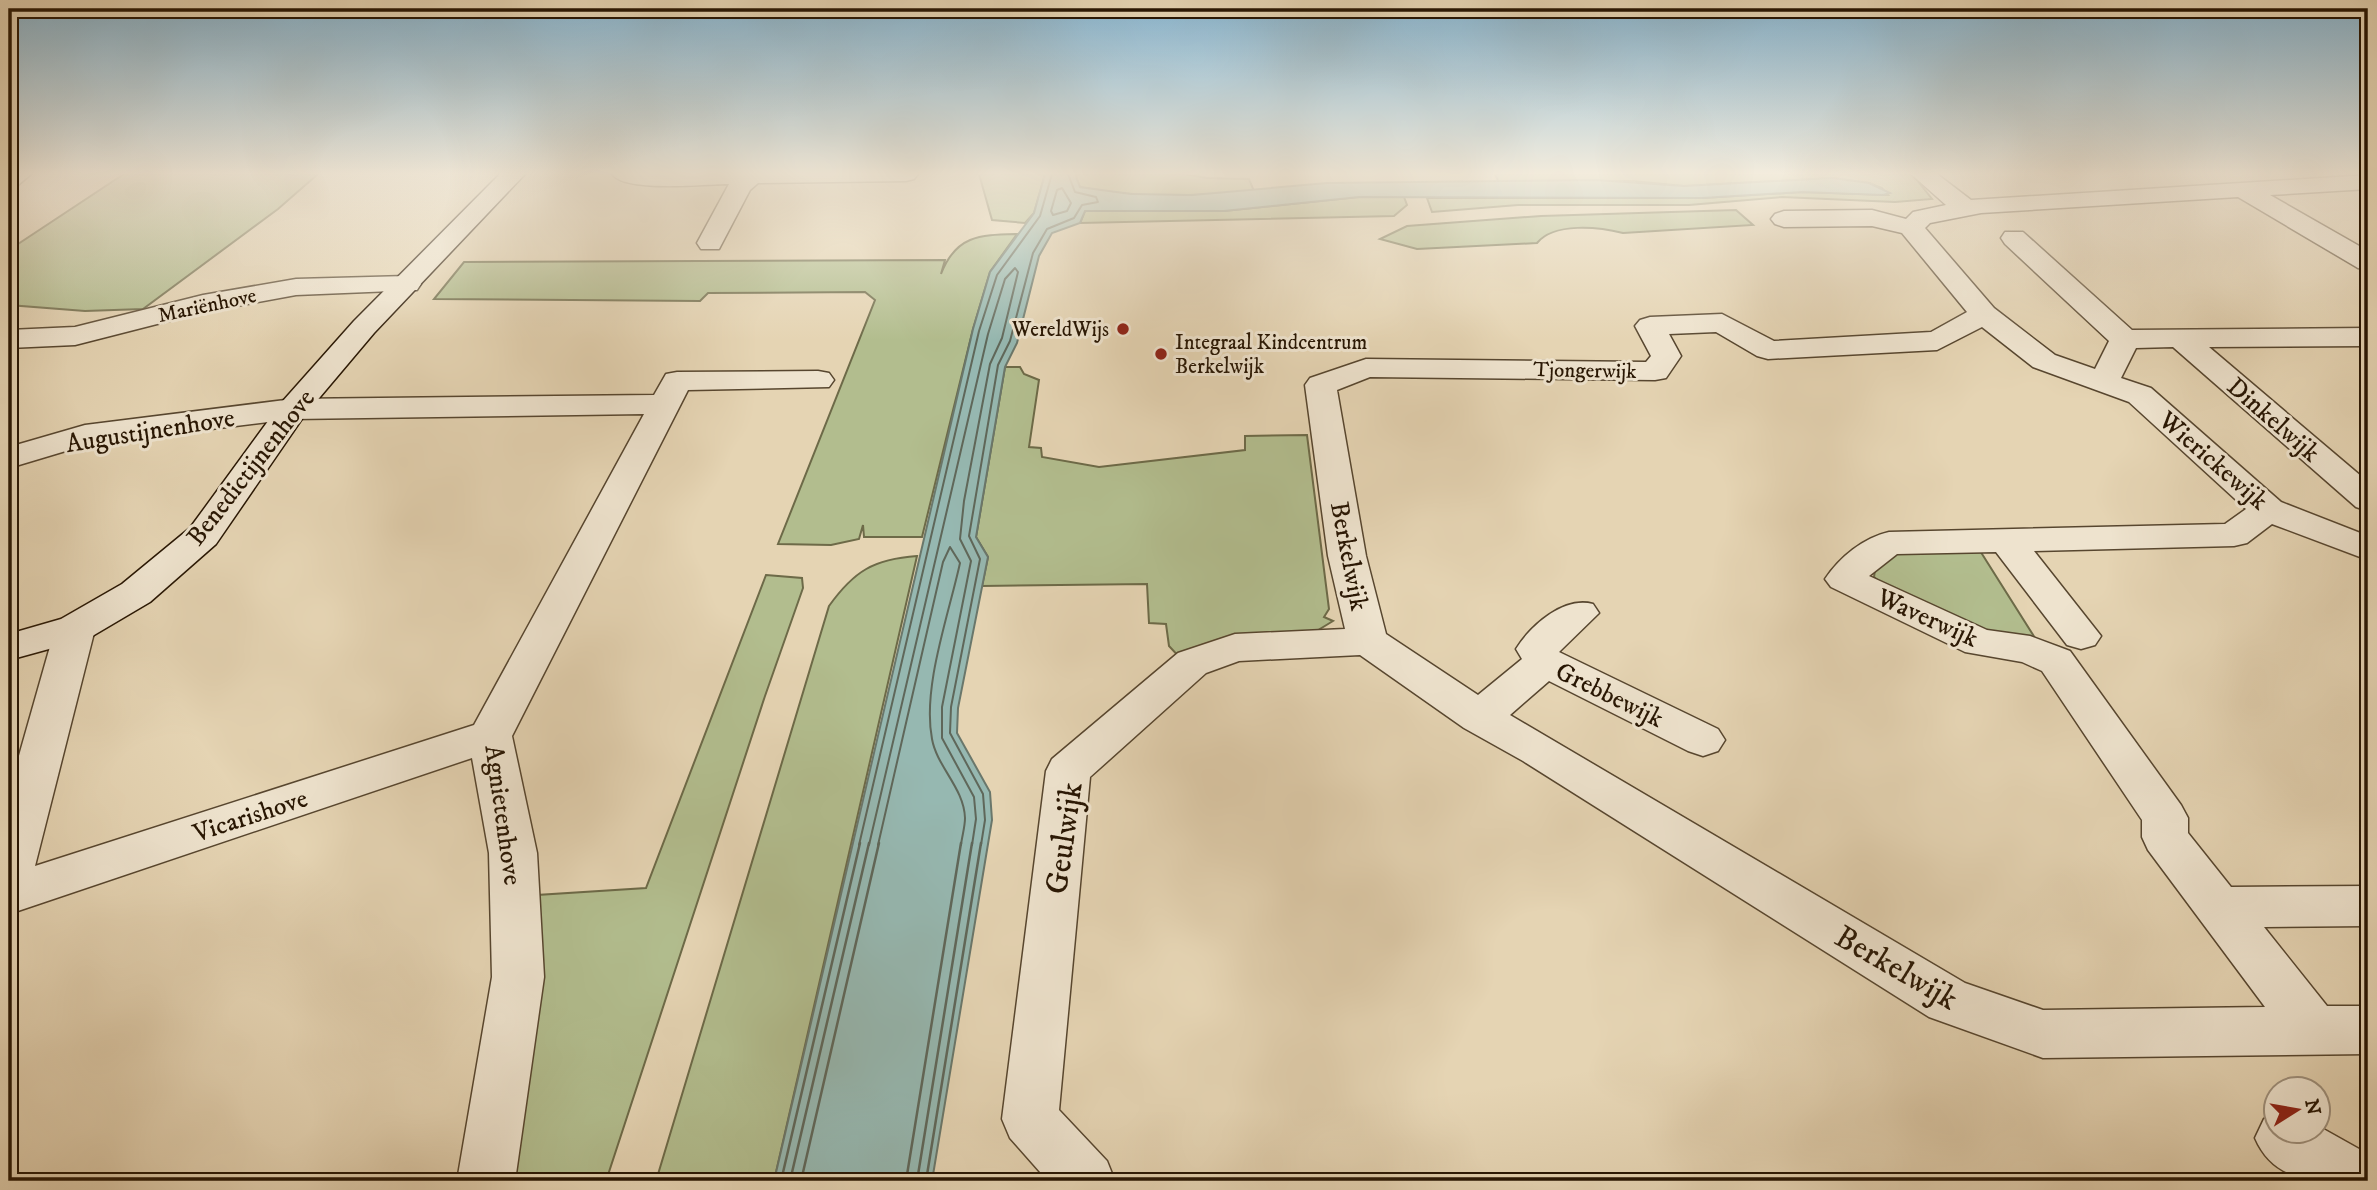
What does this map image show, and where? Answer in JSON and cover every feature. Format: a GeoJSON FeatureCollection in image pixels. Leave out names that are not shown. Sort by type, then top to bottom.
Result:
{"type":"FeatureCollection","features":[{"type":"Feature","properties":{"kind":"street","name":"Benedictijnenhove"},"geometry":{"type":"LineString","coordinates":[[9,647],[75,629],[136,593],[203,536],[293,409],[459,230]]}},
{"type":"Feature","properties":{"kind":"street"},"geometry":{"type":"LineString","coordinates":[[710,243],[717,230]]}},
{"type":"Feature","properties":{"kind":"street","name":"Wierickewijk"},"geometry":{"type":"LineString","coordinates":[[1911,230],[1984,314],[2044,361],[2140,395],[2268,510],[2368,549]]}},
{"type":"Feature","properties":{"kind":"street"},"geometry":{"type":"LineString","coordinates":[[2312,230],[2368,261]]}},
{"type":"Feature","properties":{"kind":"street"},"geometry":{"type":"LineString","coordinates":[[2014,238],[2125,339],[2104,382]]}},
{"type":"Feature","properties":{"kind":"street","name":"Mariënhove"},"geometry":{"type":"LineString","coordinates":[[9,339],[75,336],[203,304],[296,288],[407,284]]}},
{"type":"Feature","properties":{"kind":"street","name":"Tjongerwijk"},"geometry":{"type":"LineString","coordinates":[[1366,368],[1656,371],[1666,356],[1650,326],[1722,323],[1768,350],[1937,341],[1984,314]]}},
{"type":"Feature","properties":{"kind":"street","name":"Dinkelwijk"},"geometry":{"type":"LineString","coordinates":[[2125,339],[2368,337]]}},
{"type":"Feature","properties":{"kind":"street","name":"Dinkelwijk"},"geometry":{"type":"LineString","coordinates":[[2180,338],[2368,500]]}},
{"type":"Feature","properties":{"kind":"street","name":"Berkelwijk"},"geometry":{"type":"LineString","coordinates":[[1366,368],[1321,384],[1347,556],[1368,641],[1479,717],[1539,750],[1948,1001],[2043,1034],[2349,1037]]}},
{"type":"Feature","properties":{"kind":"street"},"geometry":{"type":"LineString","coordinates":[[2063,368],[2034,385],[2070,398]]}},
{"type":"Feature","properties":{"kind":"street","name":"Agnietenhove"},"geometry":{"type":"LineString","coordinates":[[486,1181],[519,977],[513,853],[490,736],[677,381],[818,380]]}},
{"type":"Feature","properties":{"kind":"street"},"geometry":{"type":"LineString","coordinates":[[293,409],[665,404]]}},
{"type":"Feature","properties":{"kind":"street","name":"Augustijnenhove"},"geometry":{"type":"LineString","coordinates":[[9,458],[85,435],[293,409]]}},
{"type":"Feature","properties":{"kind":"street","name":"Waverwijk"},"geometry":{"type":"LineString","coordinates":[[2268,510],[2234,535],[1889,543],[1866,557],[1844,579],[1979,642],[2030,650],[2056,661],[2165,818],[2165,837],[2220,907],[2349,1037]]}},
{"type":"Feature","properties":{"kind":"street"},"geometry":{"type":"LineString","coordinates":[[2006,540],[2081,636]]}},
{"type":"Feature","properties":{"kind":"street","name":"Grebbewijk"},"geometry":{"type":"LineString","coordinates":[[1579,613],[1536,649],[1545,662],[1703,740]]}},
{"type":"Feature","properties":{"kind":"street"},"geometry":{"type":"LineString","coordinates":[[9,874],[18,806],[75,629]]}},
{"type":"Feature","properties":{"kind":"street","name":"Geulwijk"},"geometry":{"type":"LineString","coordinates":[[1086,1181],[1030,1119],[1068,771],[1192,663],[1235,648],[1368,641]]}},
{"type":"Feature","properties":{"kind":"street"},"geometry":{"type":"LineString","coordinates":[[1479,717],[1545,662]]}},
{"type":"Feature","properties":{"kind":"street","name":"Vicarishove"},"geometry":{"type":"LineString","coordinates":[[9,894],[490,736]]}},
{"type":"Feature","properties":{"kind":"street"},"geometry":{"type":"LineString","coordinates":[[2220,907],[2368,906]]}},
{"type":"Feature","properties":{"kind":"street"},"geometry":{"type":"LineString","coordinates":[[2294,1144],[2359,1181]]}},
{"type":"Feature","properties":{"kind":"green space"},"geometry":{"type":"Polygon","coordinates":[[[40,230],[250,230],[143,309],[85,311],[9,305],[9,250],[40,230]]]}},
{"type":"Feature","properties":{"kind":"green space"},"geometry":{"type":"Polygon","coordinates":[[[1400,230],[1563,230],[1545,236],[1537,243],[1417,249],[1380,239],[1400,230]]]}},
{"type":"Feature","properties":{"kind":"green space"},"geometry":{"type":"Polygon","coordinates":[[[1605,230],[1679,230],[1623,233],[1605,230]]]}},
{"type":"Feature","properties":{"kind":"green space"},"geometry":{"type":"Polygon","coordinates":[[[1017,234],[990,272],[973,329],[922,537],[864,537],[863,525],[859,539],[831,545],[778,544],[875,300],[865,292],[708,293],[700,301],[434,299],[464,262],[945,260],[941,274],[954,251],[962,244],[992,235],[1017,234]]]}},
{"type":"Feature","properties":{"kind":"green space"},"geometry":{"type":"Polygon","coordinates":[[[1005,367],[1020,367],[1024,374],[1039,380],[1029,447],[1041,448],[1042,457],[1099,467],[1245,450],[1245,436],[1307,435],[1329,609],[1324,617],[1333,621],[1305,638],[1182,660],[1169,646],[1166,624],[1149,623],[1147,584],[982,586],[988,557],[976,537],[1005,367]]]}},
{"type":"Feature","properties":{"kind":"green space"},"geometry":{"type":"Polygon","coordinates":[[[1977,546],[2035,638],[1984,633],[1891,592],[1874,577],[1876,563],[1891,551],[1977,546]]]}},
{"type":"Feature","properties":{"kind":"green space"},"geometry":{"type":"Polygon","coordinates":[[[917,556],[774,1181],[656,1181],[829,606],[847,584],[866,569],[889,560],[917,556]]]}},
{"type":"Feature","properties":{"kind":"green space"},"geometry":{"type":"Polygon","coordinates":[[[766,575],[802,578],[803,588],[606,1181],[514,1181],[537,895],[646,888],[766,575]]]}},
{"type":"Feature","properties":{"kind":"water"},"geometry":{"type":"Polygon","coordinates":[[[1022,230],[1062,230],[1052,233],[1039,256],[1017,343],[1005,367],[976,537],[988,557],[958,708],[957,733],[990,792],[992,820],[932,1181],[774,1181],[973,329],[990,272],[1022,230]]]}},
{"type":"Feature","properties":{"kind":"place","name":"WereldWijs"},"geometry":{"type":"Point","coordinates":[1123,329]}},
{"type":"Feature","properties":{"kind":"place","name":"Integraal Kindcentrum Berkelwijk"},"geometry":{"type":"Point","coordinates":[1161,354]}}]}
